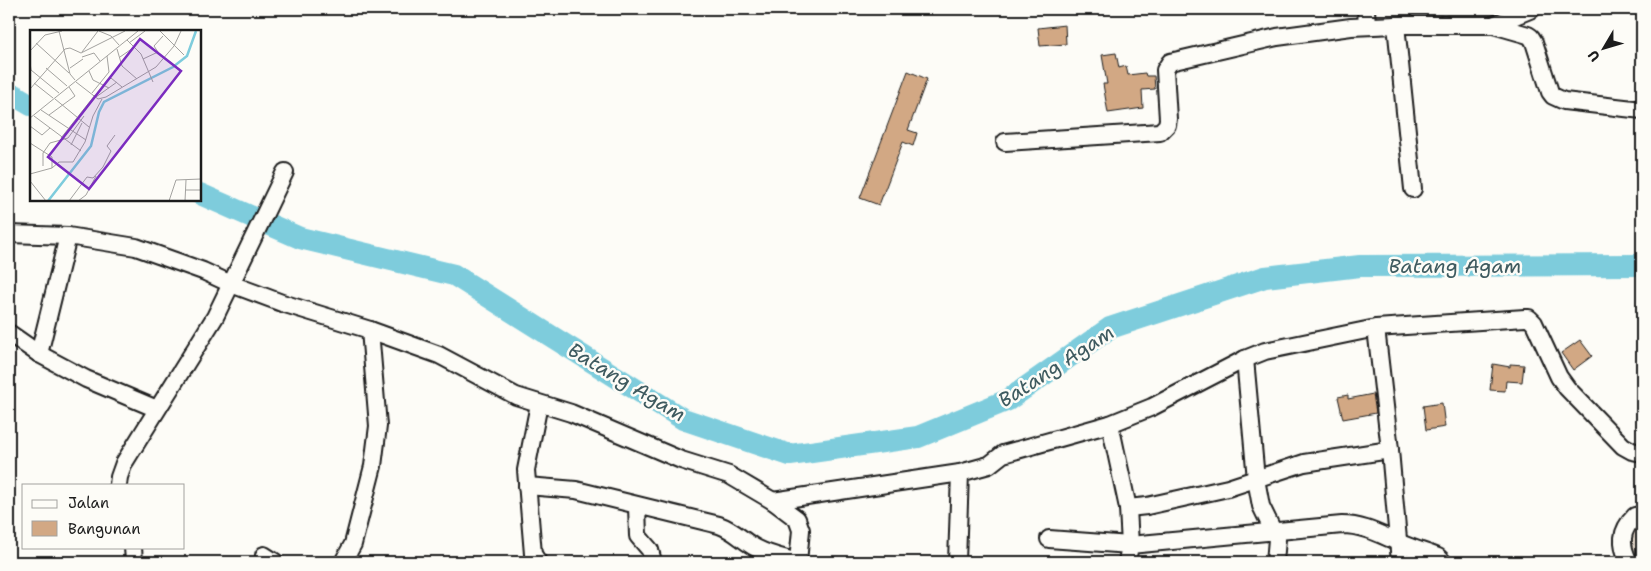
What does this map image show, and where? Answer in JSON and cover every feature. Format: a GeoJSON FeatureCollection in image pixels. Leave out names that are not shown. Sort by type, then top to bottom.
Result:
{"type":"FeatureCollection","features":[{"type":"Feature","properties":{"kind":"street"},"geometry":{"type":"LineString","coordinates":[[1366,9],[1367,26]]}},
{"type":"Feature","properties":{"kind":"street"},"geometry":{"type":"LineString","coordinates":[[1493,25],[1532,9]]}},
{"type":"Feature","properties":{"kind":"street"},"geometry":{"type":"LineString","coordinates":[[1396,25],[1413,189]]}},
{"type":"Feature","properties":{"kind":"street"},"geometry":{"type":"LineString","coordinates":[[1005,142],[1160,132],[1167,125],[1168,119],[1165,70],[1170,62],[1277,37],[1367,26],[1493,25],[1528,35],[1534,42],[1548,87],[1558,99],[1642,110]]}},
{"type":"Feature","properties":{"kind":"street"},"geometry":{"type":"LineString","coordinates":[[118,484],[124,463],[215,317],[285,172]]}},
{"type":"Feature","properties":{"kind":"street"},"geometry":{"type":"LineString","coordinates":[[9,234],[68,236],[136,247],[203,271],[227,292],[282,303],[370,330],[439,355],[516,396],[537,414],[571,413],[681,460],[730,476],[773,501],[797,519],[801,530],[798,562],[761,551],[726,527],[576,490],[527,486]]}},
{"type":"Feature","properties":{"kind":"street"},"geometry":{"type":"LineString","coordinates":[[39,354],[68,236]]}},
{"type":"Feature","properties":{"kind":"street"},"geometry":{"type":"LineString","coordinates":[[773,501],[964,472],[989,465],[1003,454],[1110,429],[1152,407],[1246,370],[1266,351],[1376,328],[1525,318],[1529,318],[1536,328],[1559,377],[1568,388],[1623,446],[1632,452],[1642,453]]}},
{"type":"Feature","properties":{"kind":"street"},"geometry":{"type":"LineString","coordinates":[[1376,328],[1400,562]]}},
{"type":"Feature","properties":{"kind":"street"},"geometry":{"type":"LineString","coordinates":[[343,562],[352,544],[373,466],[378,426],[370,330]]}},
{"type":"Feature","properties":{"kind":"street"},"geometry":{"type":"LineString","coordinates":[[9,333],[39,354],[86,379],[157,409]]}},
{"type":"Feature","properties":{"kind":"street"},"geometry":{"type":"LineString","coordinates":[[1246,370],[1256,479],[1261,506],[1277,540],[1275,562]]}},
{"type":"Feature","properties":{"kind":"street"},"geometry":{"type":"LineString","coordinates":[[537,414],[528,454],[527,486],[533,554],[538,562]]}},
{"type":"Feature","properties":{"kind":"street"},"geometry":{"type":"LineString","coordinates":[[1110,429],[1128,508],[1130,545],[1127,562]]}},
{"type":"Feature","properties":{"kind":"street"},"geometry":{"type":"LineString","coordinates":[[1128,508],[1147,506],[1228,488],[1304,463],[1390,450]]}},
{"type":"Feature","properties":{"kind":"street"},"geometry":{"type":"LineString","coordinates":[[957,562],[964,472]]}},
{"type":"Feature","properties":{"kind":"street"},"geometry":{"type":"LineString","coordinates":[[637,506],[638,536],[650,550],[653,562]]}},
{"type":"Feature","properties":{"kind":"street"},"geometry":{"type":"LineString","coordinates":[[1629,562],[1622,536],[1626,524],[1635,516],[1642,515]]}},
{"type":"Feature","properties":{"kind":"street"},"geometry":{"type":"LineString","coordinates":[[1050,539],[1130,545],[1342,524],[1354,525],[1382,534],[1399,543],[1438,557],[1442,562]]}},
{"type":"Feature","properties":{"kind":"street"},"geometry":{"type":"LineString","coordinates":[[133,548],[134,562]]}},
{"type":"Feature","properties":{"kind":"shaded area"},"geometry":{"type":"Polygon","coordinates":[[[1642,522],[1642,562],[1633,562],[1629,530],[1642,522]]]}},
{"type":"Feature","properties":{"kind":"building"},"geometry":{"type":"Polygon","coordinates":[[[1065,25],[1066,44],[1040,46],[1038,28],[1065,25]]]}},
{"type":"Feature","properties":{"kind":"building"},"geometry":{"type":"Polygon","coordinates":[[[1116,53],[1119,68],[1126,66],[1128,75],[1145,73],[1146,76],[1154,76],[1155,89],[1142,90],[1143,108],[1108,113],[1103,84],[1107,84],[1102,55],[1116,53]]]}},
{"type":"Feature","properties":{"kind":"building"},"geometry":{"type":"Polygon","coordinates":[[[908,71],[927,79],[908,130],[917,133],[913,146],[903,142],[879,205],[860,198],[908,71]]]}},
{"type":"Feature","properties":{"kind":"building"},"geometry":{"type":"Polygon","coordinates":[[[1580,340],[1592,356],[1573,370],[1561,353],[1580,340]]]}},
{"type":"Feature","properties":{"kind":"building"},"geometry":{"type":"Polygon","coordinates":[[[1493,364],[1510,367],[1510,364],[1524,365],[1522,382],[1506,381],[1505,391],[1490,390],[1493,364]]]}},
{"type":"Feature","properties":{"kind":"building"},"geometry":{"type":"Polygon","coordinates":[[[1373,394],[1376,413],[1343,419],[1338,397],[1348,395],[1348,399],[1373,394]]]}},
{"type":"Feature","properties":{"kind":"building"},"geometry":{"type":"Polygon","coordinates":[[[1442,403],[1445,427],[1426,430],[1423,406],[1442,403]]]}},
{"type":"Feature","properties":{"kind":"waterway","name":"Batang Agam"},"geometry":{"type":"LineString","coordinates":[[9,95],[16,96],[30,104]]}},
{"type":"Feature","properties":{"kind":"waterway","name":"Batang Agam"},"geometry":{"type":"LineString","coordinates":[[201,194],[300,238],[454,275],[683,419],[790,455],[918,437],[1008,400],[1110,328],[1265,277],[1360,266],[1642,265]]}}]}
